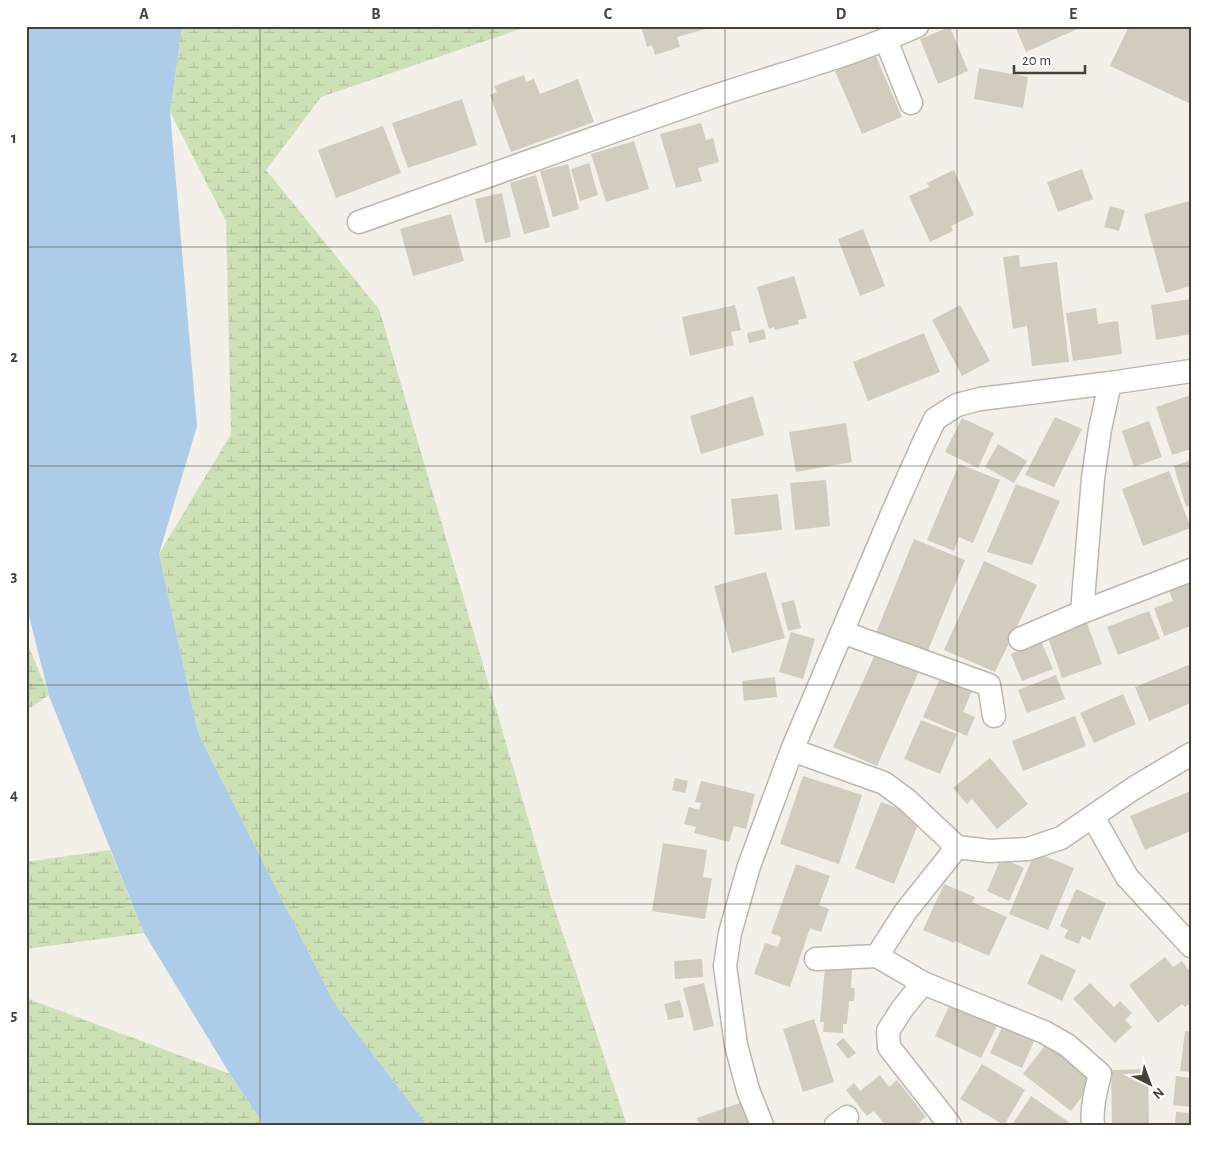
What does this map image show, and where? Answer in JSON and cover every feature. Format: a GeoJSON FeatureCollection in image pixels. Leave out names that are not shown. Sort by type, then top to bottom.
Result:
{"type":"FeatureCollection","features":[{"type":"Feature","properties":{"kind":"street"},"geometry":{"type":"LineString","coordinates":[[359,222],[707,99],[800,70],[886,40],[917,26]]}},
{"type":"Feature","properties":{"kind":"street"},"geometry":{"type":"LineString","coordinates":[[886,40],[911,103]]}},
{"type":"Feature","properties":{"kind":"street"},"geometry":{"type":"LineString","coordinates":[[762,1125],[748,1090],[736,1045],[725,966],[730,933],[749,866],[792,750],[892,514],[935,419],[957,405],[980,398],[1191,371]]}},
{"type":"Feature","properties":{"kind":"street"},"geometry":{"type":"LineString","coordinates":[[1082,612],[1093,478],[1100,429],[1110,382]]}},
{"type":"Feature","properties":{"kind":"street"},"geometry":{"type":"LineString","coordinates":[[1020,639],[1082,612],[1191,570]]}},
{"type":"Feature","properties":{"kind":"street"},"geometry":{"type":"LineString","coordinates":[[842,632],[989,686],[994,716]]}},
{"type":"Feature","properties":{"kind":"street"},"geometry":{"type":"LineString","coordinates":[[792,750],[884,783],[907,800],[957,847],[990,850],[1028,849],[1062,838],[1134,788],[1191,754]]}},
{"type":"Feature","properties":{"kind":"street"},"geometry":{"type":"LineString","coordinates":[[1093,817],[1127,877],[1191,946]]}},
{"type":"Feature","properties":{"kind":"street"},"geometry":{"type":"LineString","coordinates":[[877,956],[906,911],[957,847]]}},
{"type":"Feature","properties":{"kind":"street"},"geometry":{"type":"LineString","coordinates":[[816,959],[877,956],[923,983],[1044,1032],[1067,1045],[1100,1074],[1092,1118],[1093,1125]]}},
{"type":"Feature","properties":{"kind":"street"},"geometry":{"type":"LineString","coordinates":[[923,983],[902,1009],[888,1031],[889,1047],[950,1125]]}},
{"type":"Feature","properties":{"kind":"green space"},"geometry":{"type":"Polygon","coordinates":[[[182,26],[529,26],[321,97],[266,170],[379,309],[554,907],[627,1125],[427,1125],[334,1003],[198,733],[159,554],[231,434],[226,221],[170,112],[182,26]]]}},
{"type":"Feature","properties":{"kind":"green space"},"geometry":{"type":"Polygon","coordinates":[[[26,640],[49,695],[26,711],[26,640]]]}},
{"type":"Feature","properties":{"kind":"green space"},"geometry":{"type":"Polygon","coordinates":[[[110,850],[144,933],[26,949],[26,862],[110,850]]]}},
{"type":"Feature","properties":{"kind":"green space"},"geometry":{"type":"Polygon","coordinates":[[[26,998],[230,1074],[264,1125],[26,1125],[26,998]]]}},
{"type":"Feature","properties":{"kind":"water"},"geometry":{"type":"Polygon","coordinates":[[[26,26],[182,26],[170,112],[197,426],[159,554],[198,733],[334,1003],[427,1125],[264,1125],[230,1074],[144,933],[49,696],[26,604],[26,26]]]}},
{"type":"Feature","properties":{"kind":"building"},"geometry":{"type":"Polygon","coordinates":[[[641,26],[706,26],[706,29],[677,37],[680,47],[655,55],[652,45],[647,47],[641,26]]]}},
{"type":"Feature","properties":{"kind":"building"},"geometry":{"type":"Polygon","coordinates":[[[1015,26],[1084,26],[1026,52],[1015,26]]]}},
{"type":"Feature","properties":{"kind":"building"},"geometry":{"type":"Polygon","coordinates":[[[1129,26],[1184,26],[1191,30],[1191,104],[1110,66],[1129,26]]]}},
{"type":"Feature","properties":{"kind":"building"},"geometry":{"type":"Polygon","coordinates":[[[950,27],[968,71],[938,84],[920,39],[950,27]]]}},
{"type":"Feature","properties":{"kind":"building"},"geometry":{"type":"Polygon","coordinates":[[[875,54],[902,117],[862,134],[835,71],[875,54]]]}},
{"type":"Feature","properties":{"kind":"building"},"geometry":{"type":"Polygon","coordinates":[[[979,68],[1028,77],[1023,108],[974,99],[979,68]]]}},
{"type":"Feature","properties":{"kind":"building"},"geometry":{"type":"Polygon","coordinates":[[[524,75],[526,82],[534,79],[540,94],[578,79],[594,122],[511,152],[490,95],[497,92],[494,86],[524,75]]]}},
{"type":"Feature","properties":{"kind":"building"},"geometry":{"type":"Polygon","coordinates":[[[462,99],[477,145],[408,168],[392,123],[462,99]]]}},
{"type":"Feature","properties":{"kind":"building"},"geometry":{"type":"Polygon","coordinates":[[[701,123],[706,140],[713,138],[719,162],[698,168],[702,181],[676,188],[660,134],[701,123]]]}},
{"type":"Feature","properties":{"kind":"building"},"geometry":{"type":"Polygon","coordinates":[[[383,126],[401,173],[336,198],[318,150],[383,126]]]}},
{"type":"Feature","properties":{"kind":"building"},"geometry":{"type":"Polygon","coordinates":[[[634,141],[649,189],[606,202],[591,154],[634,141]]]}},
{"type":"Feature","properties":{"kind":"building"},"geometry":{"type":"Polygon","coordinates":[[[589,163],[598,195],[580,201],[571,169],[589,163]]]}},
{"type":"Feature","properties":{"kind":"building"},"geometry":{"type":"Polygon","coordinates":[[[568,164],[579,209],[553,217],[540,171],[568,164]]]}},
{"type":"Feature","properties":{"kind":"building"},"geometry":{"type":"Polygon","coordinates":[[[1082,169],[1093,199],[1058,212],[1047,182],[1082,169]]]}},
{"type":"Feature","properties":{"kind":"building"},"geometry":{"type":"Polygon","coordinates":[[[954,170],[974,215],[951,226],[953,231],[930,242],[909,196],[929,187],[927,183],[954,170]]]}},
{"type":"Feature","properties":{"kind":"building"},"geometry":{"type":"Polygon","coordinates":[[[536,175],[550,227],[524,234],[510,183],[536,175]]]}},
{"type":"Feature","properties":{"kind":"building"},"geometry":{"type":"Polygon","coordinates":[[[502,193],[511,237],[485,243],[475,199],[502,193]]]}},
{"type":"Feature","properties":{"kind":"building"},"geometry":{"type":"Polygon","coordinates":[[[1189,201],[1191,209],[1191,286],[1166,293],[1144,214],[1189,201]]]}},
{"type":"Feature","properties":{"kind":"building"},"geometry":{"type":"Polygon","coordinates":[[[1110,206],[1125,210],[1119,231],[1104,227],[1110,206]]]}},
{"type":"Feature","properties":{"kind":"building"},"geometry":{"type":"Polygon","coordinates":[[[451,214],[464,261],[413,276],[400,229],[451,214]]]}},
{"type":"Feature","properties":{"kind":"building"},"geometry":{"type":"Polygon","coordinates":[[[863,229],[885,286],[860,296],[838,239],[863,229]]]}},
{"type":"Feature","properties":{"kind":"building"},"geometry":{"type":"Polygon","coordinates":[[[1019,255],[1020,267],[1057,262],[1069,362],[1032,366],[1027,326],[1013,329],[1003,257],[1019,255]]]}},
{"type":"Feature","properties":{"kind":"building"},"geometry":{"type":"Polygon","coordinates":[[[794,276],[807,318],[798,320],[799,324],[775,330],[774,327],[769,329],[757,287],[794,276]]]}},
{"type":"Feature","properties":{"kind":"building"},"geometry":{"type":"Polygon","coordinates":[[[1191,299],[1191,334],[1156,340],[1151,305],[1191,299]]]}},
{"type":"Feature","properties":{"kind":"building"},"geometry":{"type":"Polygon","coordinates":[[[735,305],[741,330],[731,332],[734,345],[690,356],[682,317],[735,305]]]}},
{"type":"Feature","properties":{"kind":"building"},"geometry":{"type":"Polygon","coordinates":[[[960,305],[990,361],[962,376],[932,320],[960,305]]]}},
{"type":"Feature","properties":{"kind":"building"},"geometry":{"type":"Polygon","coordinates":[[[1096,308],[1098,324],[1118,321],[1122,354],[1073,361],[1066,313],[1096,308]]]}},
{"type":"Feature","properties":{"kind":"building"},"geometry":{"type":"Polygon","coordinates":[[[764,329],[766,339],[749,343],[747,333],[764,329]]]}},
{"type":"Feature","properties":{"kind":"building"},"geometry":{"type":"Polygon","coordinates":[[[924,333],[940,372],[868,401],[853,362],[924,333]]]}},
{"type":"Feature","properties":{"kind":"building"},"geometry":{"type":"Polygon","coordinates":[[[1191,395],[1191,449],[1172,455],[1156,407],[1191,395]]]}},
{"type":"Feature","properties":{"kind":"building"},"geometry":{"type":"Polygon","coordinates":[[[753,396],[764,435],[701,454],[690,416],[753,396]]]}},
{"type":"Feature","properties":{"kind":"building"},"geometry":{"type":"Polygon","coordinates":[[[1055,417],[1082,429],[1054,487],[1025,475],[1055,417]]]}},
{"type":"Feature","properties":{"kind":"building"},"geometry":{"type":"Polygon","coordinates":[[[962,418],[994,433],[978,468],[945,452],[962,418]]]}},
{"type":"Feature","properties":{"kind":"building"},"geometry":{"type":"Polygon","coordinates":[[[1149,421],[1162,457],[1134,467],[1122,431],[1149,421]]]}},
{"type":"Feature","properties":{"kind":"building"},"geometry":{"type":"Polygon","coordinates":[[[846,423],[852,462],[796,472],[789,432],[846,423]]]}},
{"type":"Feature","properties":{"kind":"building"},"geometry":{"type":"Polygon","coordinates":[[[998,444],[1027,461],[1014,483],[985,467],[998,444]]]}},
{"type":"Feature","properties":{"kind":"building"},"geometry":{"type":"Polygon","coordinates":[[[1191,460],[1191,505],[1186,507],[1174,466],[1191,460]]]}},
{"type":"Feature","properties":{"kind":"building"},"geometry":{"type":"Polygon","coordinates":[[[959,464],[1000,480],[973,543],[959,537],[954,551],[927,540],[959,464]]]}},
{"type":"Feature","properties":{"kind":"building"},"geometry":{"type":"Polygon","coordinates":[[[1169,471],[1191,528],[1143,546],[1122,489],[1169,471]]]}},
{"type":"Feature","properties":{"kind":"building"},"geometry":{"type":"Polygon","coordinates":[[[826,480],[830,526],[795,530],[790,483],[826,480]]]}},
{"type":"Feature","properties":{"kind":"building"},"geometry":{"type":"Polygon","coordinates":[[[1016,484],[1060,501],[1032,565],[987,552],[1016,484]]]}},
{"type":"Feature","properties":{"kind":"building"},"geometry":{"type":"Polygon","coordinates":[[[778,494],[782,530],[735,535],[731,499],[778,494]]]}},
{"type":"Feature","properties":{"kind":"building"},"geometry":{"type":"Polygon","coordinates":[[[914,539],[965,560],[927,653],[876,633],[914,539]]]}},
{"type":"Feature","properties":{"kind":"building"},"geometry":{"type":"Polygon","coordinates":[[[984,561],[1037,585],[995,672],[944,650],[984,561]]]}},
{"type":"Feature","properties":{"kind":"building"},"geometry":{"type":"Polygon","coordinates":[[[766,572],[785,638],[732,653],[714,586],[766,572]]]}},
{"type":"Feature","properties":{"kind":"building"},"geometry":{"type":"Polygon","coordinates":[[[1191,577],[1191,626],[1164,636],[1154,608],[1173,601],[1167,586],[1191,577]]]}},
{"type":"Feature","properties":{"kind":"building"},"geometry":{"type":"Polygon","coordinates":[[[794,600],[801,628],[788,631],[781,603],[794,600]]]}},
{"type":"Feature","properties":{"kind":"building"},"geometry":{"type":"Polygon","coordinates":[[[1149,611],[1160,639],[1118,655],[1107,627],[1149,611]]]}},
{"type":"Feature","properties":{"kind":"building"},"geometry":{"type":"Polygon","coordinates":[[[1087,623],[1102,664],[1062,678],[1048,638],[1087,623]]]}},
{"type":"Feature","properties":{"kind":"building"},"geometry":{"type":"Polygon","coordinates":[[[791,632],[815,639],[803,679],[779,672],[791,632]]]}},
{"type":"Feature","properties":{"kind":"building"},"geometry":{"type":"Polygon","coordinates":[[[1041,641],[1053,669],[1022,681],[1011,654],[1041,641]]]}},
{"type":"Feature","properties":{"kind":"building"},"geometry":{"type":"Polygon","coordinates":[[[877,650],[920,669],[877,766],[833,747],[877,650]]]}},
{"type":"Feature","properties":{"kind":"building"},"geometry":{"type":"Polygon","coordinates":[[[1191,664],[1191,703],[1149,721],[1135,687],[1191,664]]]}},
{"type":"Feature","properties":{"kind":"building"},"geometry":{"type":"Polygon","coordinates":[[[1056,675],[1065,699],[1027,713],[1018,690],[1056,675]]]}},
{"type":"Feature","properties":{"kind":"building"},"geometry":{"type":"Polygon","coordinates":[[[775,677],[777,697],[744,701],[742,681],[775,677]]]}},
{"type":"Feature","properties":{"kind":"building"},"geometry":{"type":"Polygon","coordinates":[[[940,678],[972,691],[963,712],[975,717],[967,736],[923,717],[940,678]]]}},
{"type":"Feature","properties":{"kind":"building"},"geometry":{"type":"Polygon","coordinates":[[[1123,694],[1136,724],[1094,743],[1080,713],[1123,694]]]}},
{"type":"Feature","properties":{"kind":"building"},"geometry":{"type":"Polygon","coordinates":[[[1075,716],[1086,746],[1023,771],[1012,741],[1075,716]]]}},
{"type":"Feature","properties":{"kind":"building"},"geometry":{"type":"Polygon","coordinates":[[[921,720],[957,734],[940,774],[904,759],[921,720]]]}},
{"type":"Feature","properties":{"kind":"building"},"geometry":{"type":"Polygon","coordinates":[[[990,758],[1028,804],[997,829],[972,799],[967,804],[953,788],[990,758]]]}},
{"type":"Feature","properties":{"kind":"building"},"geometry":{"type":"Polygon","coordinates":[[[803,776],[862,795],[839,864],[780,844],[803,776]]]}},
{"type":"Feature","properties":{"kind":"building"},"geometry":{"type":"Polygon","coordinates":[[[675,778],[688,781],[685,793],[672,790],[675,778]]]}},
{"type":"Feature","properties":{"kind":"building"},"geometry":{"type":"Polygon","coordinates":[[[701,781],[755,794],[746,829],[734,826],[729,842],[694,833],[696,827],[684,824],[689,807],[699,810],[701,803],[695,802],[701,781]]]}},
{"type":"Feature","properties":{"kind":"building"},"geometry":{"type":"Polygon","coordinates":[[[1191,791],[1191,831],[1145,850],[1130,816],[1191,791]]]}},
{"type":"Feature","properties":{"kind":"building"},"geometry":{"type":"Polygon","coordinates":[[[881,802],[921,817],[894,884],[855,868],[881,802]]]}},
{"type":"Feature","properties":{"kind":"building"},"geometry":{"type":"Polygon","coordinates":[[[663,843],[707,850],[703,877],[712,878],[705,919],[652,911],[663,843]]]}},
{"type":"Feature","properties":{"kind":"building"},"geometry":{"type":"Polygon","coordinates":[[[1035,852],[1074,868],[1048,930],[1009,914],[1035,852]]]}},
{"type":"Feature","properties":{"kind":"building"},"geometry":{"type":"Polygon","coordinates":[[[1001,858],[1024,868],[1009,901],[987,891],[1001,858]]]}},
{"type":"Feature","properties":{"kind":"building"},"geometry":{"type":"Polygon","coordinates":[[[796,864],[830,876],[819,905],[829,909],[821,932],[810,928],[790,987],[754,974],[765,943],[778,947],[781,937],[771,933],[796,864]]]}},
{"type":"Feature","properties":{"kind":"building"},"geometry":{"type":"Polygon","coordinates":[[[944,884],[975,897],[972,902],[1007,917],[989,956],[923,930],[944,884]]]}},
{"type":"Feature","properties":{"kind":"building"},"geometry":{"type":"Polygon","coordinates":[[[1076,889],[1106,903],[1090,940],[1082,936],[1079,944],[1064,938],[1068,930],[1060,926],[1076,889]]]}},
{"type":"Feature","properties":{"kind":"building"},"geometry":{"type":"Polygon","coordinates":[[[1041,954],[1076,970],[1062,1001],[1027,984],[1041,954]]]}},
{"type":"Feature","properties":{"kind":"building"},"geometry":{"type":"Polygon","coordinates":[[[1165,957],[1173,967],[1182,961],[1191,973],[1191,1003],[1185,1007],[1182,1004],[1158,1023],[1129,985],[1165,957]]]}},
{"type":"Feature","properties":{"kind":"building"},"geometry":{"type":"Polygon","coordinates":[[[702,959],[703,977],[675,979],[674,961],[702,959]]]}},
{"type":"Feature","properties":{"kind":"building"},"geometry":{"type":"Polygon","coordinates":[[[825,967],[852,969],[851,988],[855,988],[854,1001],[849,1001],[847,1024],[843,1024],[843,1033],[823,1032],[824,1022],[820,1022],[825,967]]]}},
{"type":"Feature","properties":{"kind":"building"},"geometry":{"type":"Polygon","coordinates":[[[704,983],[714,1026],[694,1031],[683,988],[704,983]]]}},
{"type":"Feature","properties":{"kind":"building"},"geometry":{"type":"Polygon","coordinates":[[[1090,983],[1114,1007],[1120,1001],[1132,1013],[1125,1020],[1132,1027],[1115,1043],[1073,999],[1090,983]]]}},
{"type":"Feature","properties":{"kind":"building"},"geometry":{"type":"Polygon","coordinates":[[[953,998],[1000,1020],[981,1058],[935,1036],[953,998]]]}},
{"type":"Feature","properties":{"kind":"building"},"geometry":{"type":"Polygon","coordinates":[[[680,1000],[684,1017],[668,1020],[664,1004],[680,1000]]]}},
{"type":"Feature","properties":{"kind":"building"},"geometry":{"type":"Polygon","coordinates":[[[814,1019],[834,1082],[803,1092],[783,1029],[814,1019]]]}},
{"type":"Feature","properties":{"kind":"building"},"geometry":{"type":"Polygon","coordinates":[[[1005,1021],[1037,1035],[1022,1068],[990,1053],[1005,1021]]]}},
{"type":"Feature","properties":{"kind":"building"},"geometry":{"type":"Polygon","coordinates":[[[1185,1031],[1191,1032],[1191,1072],[1180,1071],[1185,1031]]]}},
{"type":"Feature","properties":{"kind":"building"},"geometry":{"type":"Polygon","coordinates":[[[843,1038],[856,1053],[848,1059],[836,1044],[843,1038]]]}},
{"type":"Feature","properties":{"kind":"building"},"geometry":{"type":"Polygon","coordinates":[[[1050,1039],[1094,1081],[1071,1111],[1023,1074],[1050,1039]]]}},
{"type":"Feature","properties":{"kind":"building"},"geometry":{"type":"Polygon","coordinates":[[[982,1064],[1025,1090],[1004,1125],[960,1099],[982,1064]]]}},
{"type":"Feature","properties":{"kind":"building"},"geometry":{"type":"Polygon","coordinates":[[[1148,1069],[1149,1125],[1112,1125],[1111,1070],[1148,1069]]]}},
{"type":"Feature","properties":{"kind":"building"},"geometry":{"type":"Polygon","coordinates":[[[880,1075],[889,1087],[897,1080],[926,1117],[916,1125],[885,1125],[874,1111],[867,1116],[846,1090],[854,1083],[860,1091],[880,1075]]]}},
{"type":"Feature","properties":{"kind":"building"},"geometry":{"type":"Polygon","coordinates":[[[1176,1076],[1191,1078],[1191,1107],[1173,1105],[1176,1076]]]}},
{"type":"Feature","properties":{"kind":"building"},"geometry":{"type":"Polygon","coordinates":[[[1031,1096],[1073,1125],[1012,1125],[1031,1096]]]}},
{"type":"Feature","properties":{"kind":"building"},"geometry":{"type":"Polygon","coordinates":[[[745,1101],[753,1125],[700,1125],[697,1118],[745,1101]]]}},
{"type":"Feature","properties":{"kind":"building"},"geometry":{"type":"Polygon","coordinates":[[[1176,1112],[1191,1113],[1191,1125],[1175,1125],[1176,1112]]]}}]}
